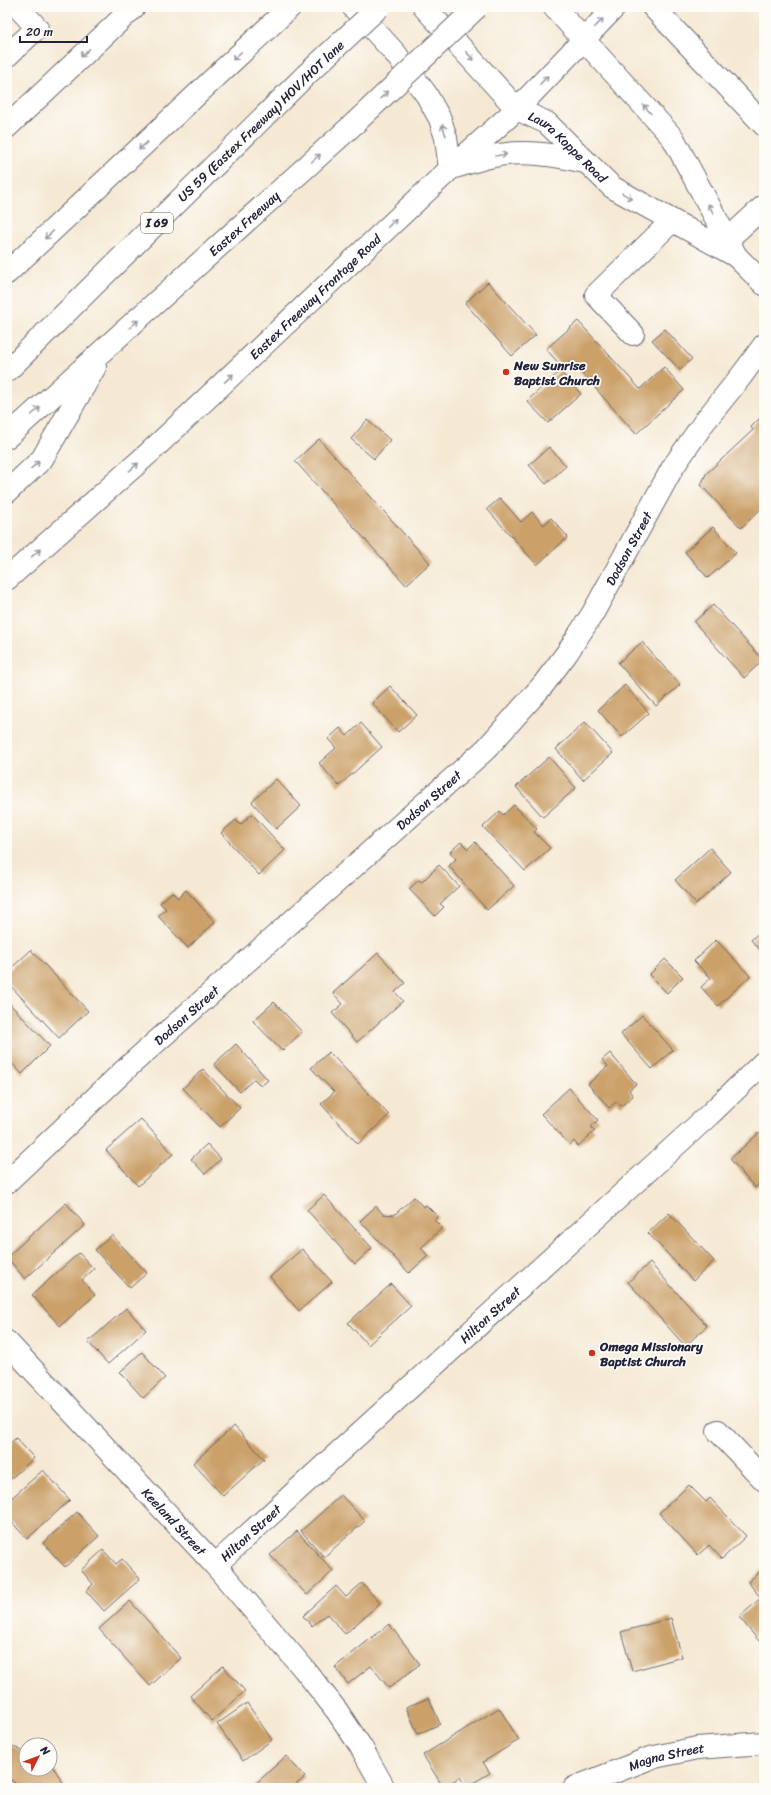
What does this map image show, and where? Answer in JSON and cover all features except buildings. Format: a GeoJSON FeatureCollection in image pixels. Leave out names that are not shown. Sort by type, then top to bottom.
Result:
{"type":"FeatureCollection","features":[{"type":"Feature","properties":{"kind":"main road"},"geometry":{"type":"LineString","coordinates":[[7,56],[37,28],[18,7]]}},
{"type":"Feature","properties":{"kind":"main road"},"geometry":{"type":"LineString","coordinates":[[7,127],[134,7]]}},
{"type":"Feature","properties":{"kind":"main road"},"geometry":{"type":"LineString","coordinates":[[7,273],[290,7]]}},
{"type":"Feature","properties":{"kind":"main road"},"geometry":{"type":"LineString","coordinates":[[353,7],[395,53],[426,94],[440,119],[444,131],[450,169],[498,155],[523,152],[562,156],[585,162]]}},
{"type":"Feature","properties":{"kind":"main road","name":"US 59 (Eastex Freeway) HOV/HOT lane"},"geometry":{"type":"LineString","coordinates":[[7,371],[306,75],[379,7]]}},
{"type":"Feature","properties":{"kind":"main road","name":"Laura Koppe Road"},"geometry":{"type":"LineString","coordinates":[[424,7],[517,109],[547,123],[612,187],[672,221],[732,248]]}},
{"type":"Feature","properties":{"kind":"main road","name":"Eastex Freeway"},"geometry":{"type":"LineString","coordinates":[[7,437],[356,122],[477,7]]}},
{"type":"Feature","properties":{"kind":"main road","name":"Laura Koppe Road"},"geometry":{"type":"LineString","coordinates":[[554,7],[673,138],[732,248],[764,284]]}},
{"type":"Feature","properties":{"kind":"main road","name":"Eastex Freeway Frontage Road"},"geometry":{"type":"LineString","coordinates":[[7,579],[150,452],[450,169],[517,109],[615,7]]}},
{"type":"Feature","properties":{"kind":"main road"},"geometry":{"type":"LineString","coordinates":[[653,7],[764,125]]}},
{"type":"Feature","properties":{"kind":"main road"},"geometry":{"type":"LineString","coordinates":[[732,248],[764,206]]}},
{"type":"Feature","properties":{"kind":"main road"},"geometry":{"type":"LineString","coordinates":[[633,334],[596,295],[672,221]]}},
{"type":"Feature","properties":{"kind":"main road"},"geometry":{"type":"LineString","coordinates":[[7,492],[42,459],[105,350]]}},
{"type":"Feature","properties":{"kind":"main road","name":"Dodson Street"},"geometry":{"type":"LineString","coordinates":[[7,1182],[129,1066],[486,748],[543,685],[567,653],[593,613],[673,467],[705,421],[742,375],[762,354]]}},
{"type":"Feature","properties":{"kind":"main road","name":"Hilton Street"},"geometry":{"type":"LineString","coordinates":[[215,1565],[709,1115],[764,1062]]}},
{"type":"Feature","properties":{"kind":"main road","name":"Keeland Street"},"geometry":{"type":"LineString","coordinates":[[7,1342],[215,1565],[304,1669],[337,1711],[361,1747],[384,1788]]}},
{"type":"Feature","properties":{"kind":"main road"},"geometry":{"type":"LineString","coordinates":[[718,1430],[764,1480]]}},
{"type":"Feature","properties":{"kind":"main road","name":"Magna Street"},"geometry":{"type":"LineString","coordinates":[[574,1788],[650,1758],[697,1748],[764,1743]]}},
{"type":"Feature","properties":{"kind":"place","name":"New Sunrise Baptist Church"},"geometry":{"type":"Point","coordinates":[506,372]}},
{"type":"Feature","properties":{"kind":"place","name":"Omega Missionary Baptist Church"},"geometry":{"type":"Point","coordinates":[592,1353]}}]}
